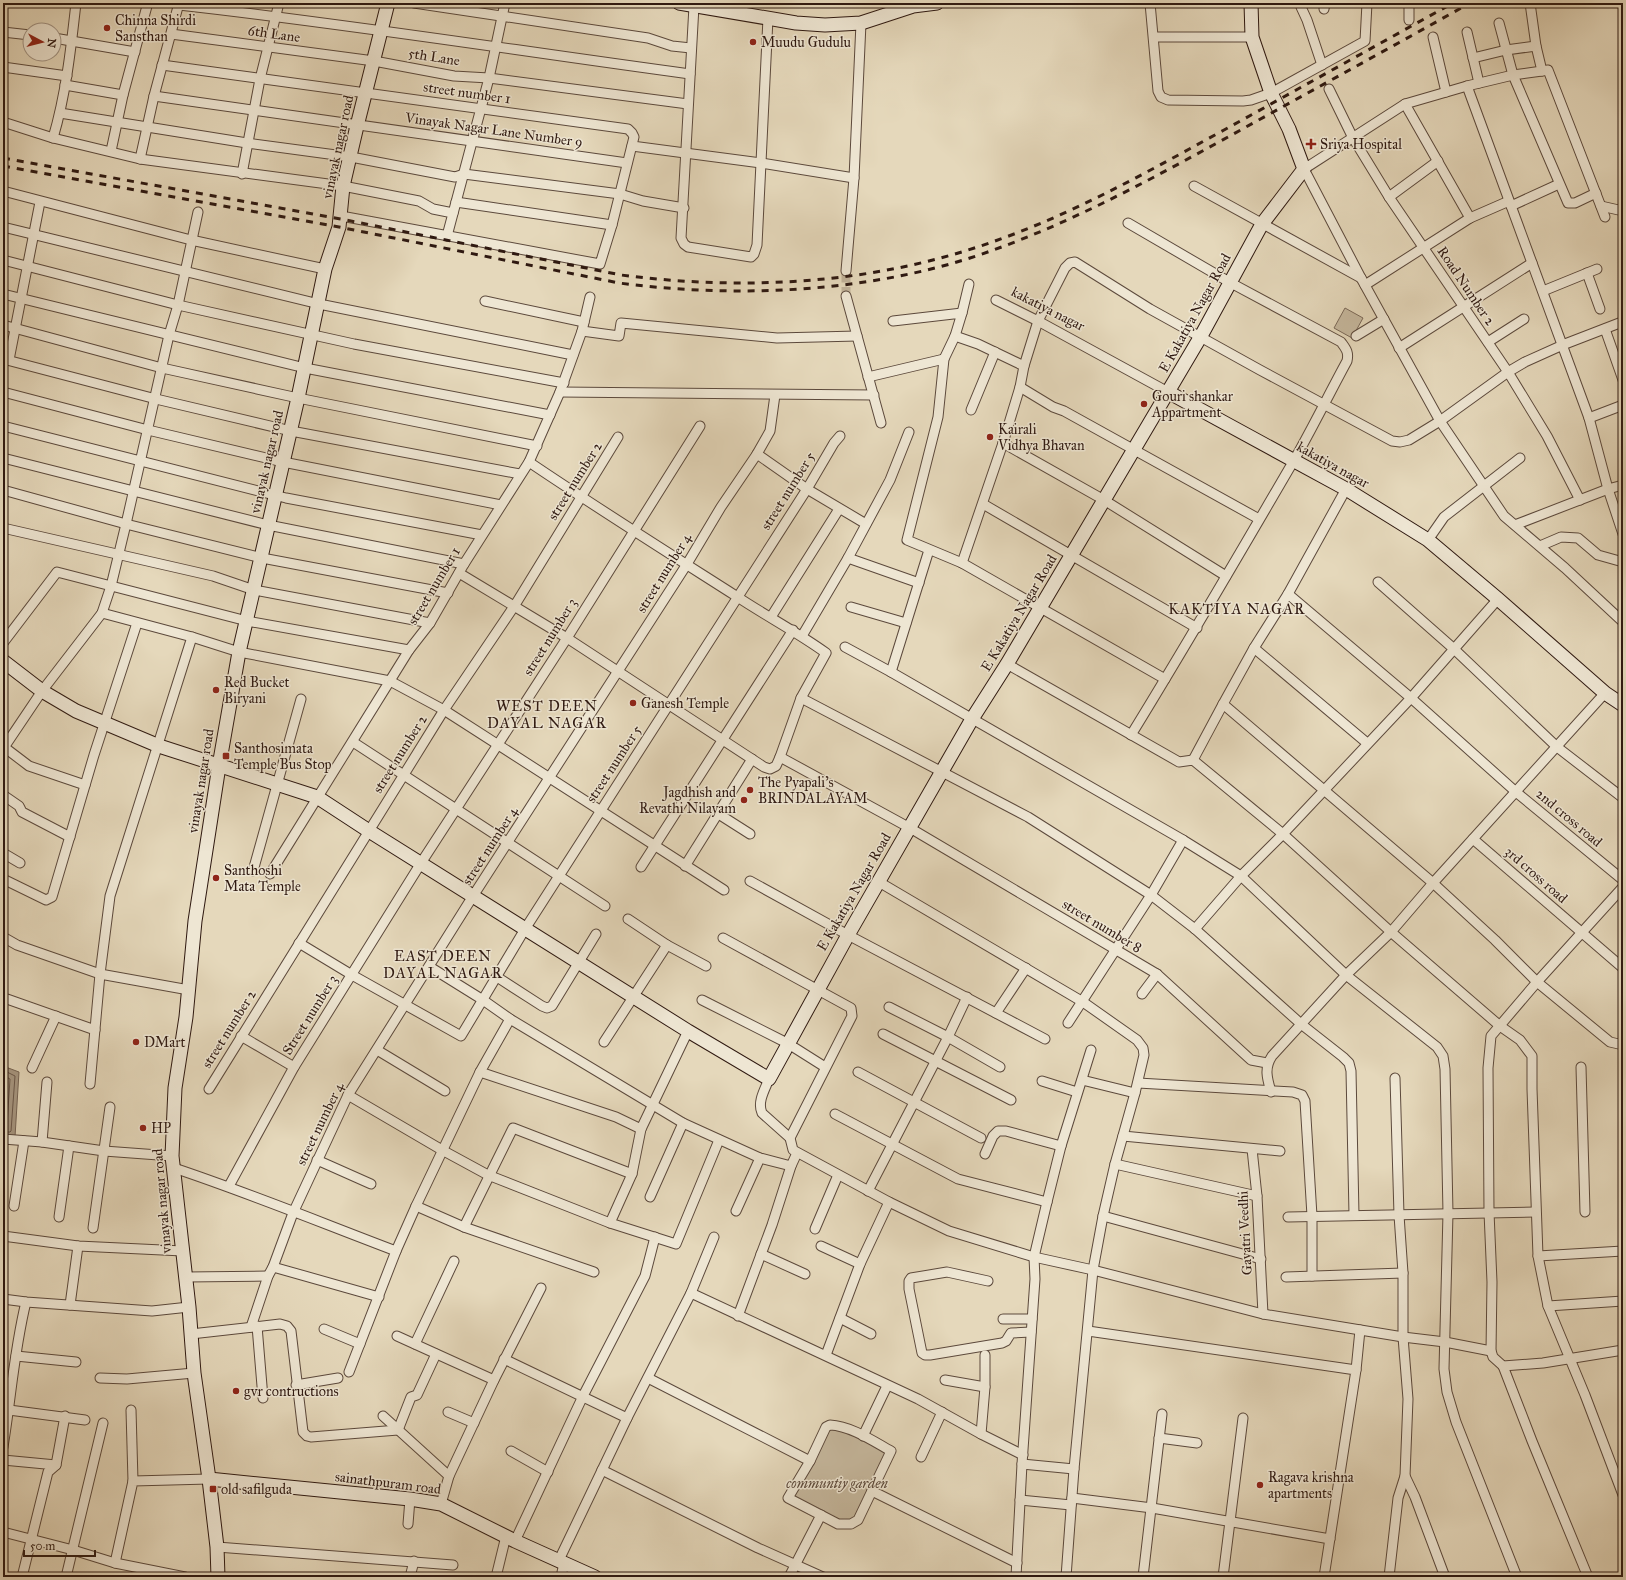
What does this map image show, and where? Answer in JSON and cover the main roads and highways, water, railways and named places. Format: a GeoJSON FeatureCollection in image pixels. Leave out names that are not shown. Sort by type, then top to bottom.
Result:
{"type":"FeatureCollection","features":[{"type":"Feature","properties":{"kind":"water"},"geometry":{"type":"Polygon","coordinates":[[[3,1066],[19,1072],[15,1137],[3,1136],[3,1066]]]}},
{"type":"Feature","properties":{"kind":"tunnel"},"geometry":{"type":"LineString","coordinates":[[846,271],[846,296]]}},
{"type":"Feature","properties":{"kind":"railway"},"geometry":{"type":"LineString","coordinates":[[3,158],[341,219],[621,275],[664,280],[752,283],[840,277],[883,271],[926,262],[968,250],[1068,211],[1131,181],[1453,3]]}},
{"type":"Feature","properties":{"kind":"railway"},"geometry":{"type":"LineString","coordinates":[[3,166],[339,227],[619,283],[662,288],[751,291],[841,285],[885,279],[928,270],[970,258],[1070,219],[1134,188],[1470,3]]}},
{"type":"Feature","properties":{"kind":"place","name":"Chinna Shirdi Sansthan"},"geometry":{"type":"Point","coordinates":[107,28]}},
{"type":"Feature","properties":{"kind":"place","name":"Muudu Gudulu"},"geometry":{"type":"Point","coordinates":[753,42]}},
{"type":"Feature","properties":{"kind":"place","name":"Sriya Hospital"},"geometry":{"type":"Point","coordinates":[1311,144]}},
{"type":"Feature","properties":{"kind":"place","name":"Gouri shankar Appartment"},"geometry":{"type":"Point","coordinates":[1144,404]}},
{"type":"Feature","properties":{"kind":"place","name":"Kairali Vidhya Bhavan"},"geometry":{"type":"Point","coordinates":[990,437]}},
{"type":"Feature","properties":{"kind":"place","name":"Red Bucket Biryani"},"geometry":{"type":"Point","coordinates":[216,690]}},
{"type":"Feature","properties":{"kind":"place","name":"Ganesh Temple"},"geometry":{"type":"Point","coordinates":[633,703]}},
{"type":"Feature","properties":{"kind":"place","name":"Santhosimata Temple Bus Stop"},"geometry":{"type":"Point","coordinates":[226,756]}},
{"type":"Feature","properties":{"kind":"place","name":"The Pyapali's BRINDALAYAM"},"geometry":{"type":"Point","coordinates":[750,790]}},
{"type":"Feature","properties":{"kind":"place","name":"Jagdhish and Revathi Nilayam"},"geometry":{"type":"Point","coordinates":[744,800]}},
{"type":"Feature","properties":{"kind":"place","name":"Santhoshi Mata Temple"},"geometry":{"type":"Point","coordinates":[216,878]}},
{"type":"Feature","properties":{"kind":"place","name":"DMart"},"geometry":{"type":"Point","coordinates":[136,1042]}},
{"type":"Feature","properties":{"kind":"place","name":"HP"},"geometry":{"type":"Point","coordinates":[143,1128]}},
{"type":"Feature","properties":{"kind":"place","name":"gvr contructions"},"geometry":{"type":"Point","coordinates":[236,1391]}},
{"type":"Feature","properties":{"kind":"place","name":"Ragava krishna apartments"},"geometry":{"type":"Point","coordinates":[1260,1485]}},
{"type":"Feature","properties":{"kind":"place","name":"old safilguda"},"geometry":{"type":"Point","coordinates":[213,1489]}},
{"type":"Feature","properties":{"kind":"district","name":"KAKTIYA NAGAR"},"geometry":{"type":"Point","coordinates":[1237,609]}},
{"type":"Feature","properties":{"kind":"district","name":"WEST DEEN DAYAL NAGAR"},"geometry":{"type":"Point","coordinates":[547,714]}},
{"type":"Feature","properties":{"kind":"district","name":"EAST DEEN DAYAL NAGAR"},"geometry":{"type":"Point","coordinates":[443,964]}},
{"type":"Feature","properties":{"kind":"park label","name":"communtiy garden"},"geometry":{"type":"Point","coordinates":[837,1483]}}]}
